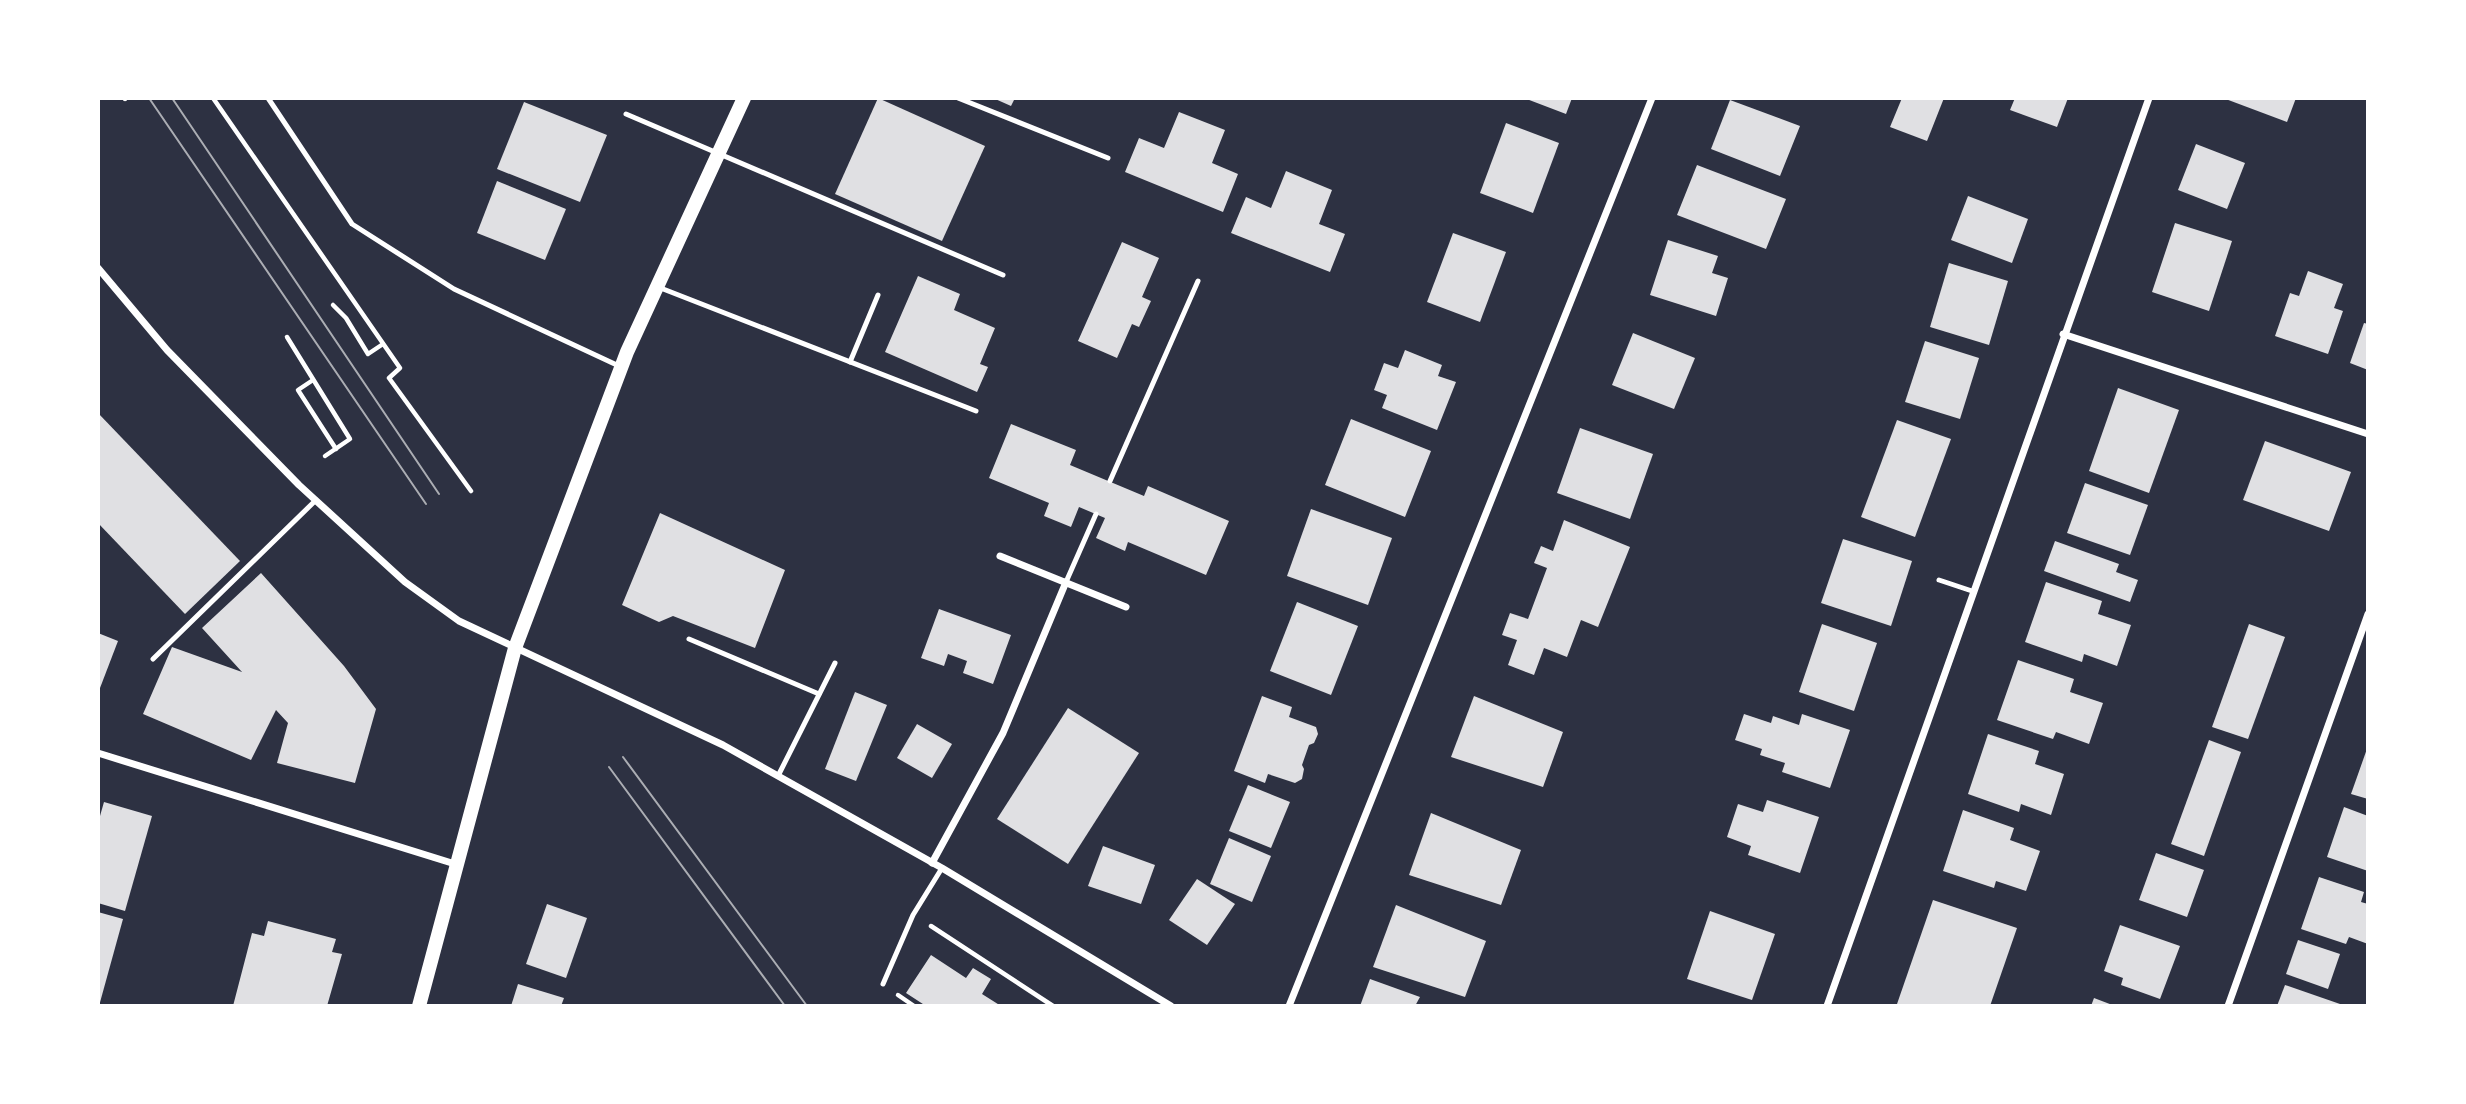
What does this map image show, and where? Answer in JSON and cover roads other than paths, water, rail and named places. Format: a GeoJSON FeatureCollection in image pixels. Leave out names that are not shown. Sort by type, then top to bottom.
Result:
{"type":"FeatureCollection","features":[{"type":"Feature","properties":{"kind":"main road"},"geometry":{"type":"LineString","coordinates":[[419,1006],[515,648],[655,286],[744,98]]}},
{"type":"Feature","properties":{"kind":"street"},"geometry":{"type":"LineString","coordinates":[[1289,1006],[1653,98]]}},
{"type":"Feature","properties":{"kind":"street"},"geometry":{"type":"LineString","coordinates":[[1827,1006],[2063,334],[2149,98]]}},
{"type":"Feature","properties":{"kind":"street"},"geometry":{"type":"LineString","coordinates":[[98,268],[167,350],[316,500],[405,582],[459,621],[631,700],[778,776],[932,863],[1171,1006]]}},
{"type":"Feature","properties":{"kind":"street"},"geometry":{"type":"LineString","coordinates":[[2063,334],[2368,434]]}},
{"type":"Feature","properties":{"kind":"street"},"geometry":{"type":"LineString","coordinates":[[1000,556],[1126,607]]}},
{"type":"Feature","properties":{"kind":"street"},"geometry":{"type":"LineString","coordinates":[[932,863],[1003,733],[1066,582]]}},
{"type":"Feature","properties":{"kind":"street"},"geometry":{"type":"LineString","coordinates":[[2228,1006],[2368,614]]}},
{"type":"Feature","properties":{"kind":"street"},"geometry":{"type":"LineString","coordinates":[[98,752],[455,864]]}},
{"type":"Feature","properties":{"kind":"lane"},"geometry":{"type":"LineString","coordinates":[[268,98],[352,224],[454,289],[594,357],[622,367]]}},
{"type":"Feature","properties":{"kind":"lane"},"geometry":{"type":"LineString","coordinates":[[958,98],[1108,158]]}},
{"type":"Feature","properties":{"kind":"lane"},"geometry":{"type":"LineString","coordinates":[[626,114],[1003,275]]}},
{"type":"Feature","properties":{"kind":"lane"},"geometry":{"type":"LineString","coordinates":[[1110,481],[1198,281]]}},
{"type":"Feature","properties":{"kind":"lane"},"geometry":{"type":"LineString","coordinates":[[655,286],[976,411]]}},
{"type":"Feature","properties":{"kind":"lane"},"geometry":{"type":"LineString","coordinates":[[850,362],[878,295]]}},
{"type":"Feature","properties":{"kind":"lane"},"geometry":{"type":"LineString","coordinates":[[153,659],[316,500]]}},
{"type":"Feature","properties":{"kind":"lane"},"geometry":{"type":"LineString","coordinates":[[1066,582],[1096,514]]}},
{"type":"Feature","properties":{"kind":"lane"},"geometry":{"type":"LineString","coordinates":[[1940,580],[1972,591]]}},
{"type":"Feature","properties":{"kind":"lane"},"geometry":{"type":"LineString","coordinates":[[689,639],[819,694]]}},
{"type":"Feature","properties":{"kind":"lane"},"geometry":{"type":"LineString","coordinates":[[778,776],[835,663]]}},
{"type":"Feature","properties":{"kind":"lane"},"geometry":{"type":"LineString","coordinates":[[883,984],[913,915],[942,869]]}},
{"type":"Feature","properties":{"kind":"tram line"},"geometry":{"type":"LineString","coordinates":[[149,98],[426,504]]}},
{"type":"Feature","properties":{"kind":"tram line"},"geometry":{"type":"LineString","coordinates":[[172,98],[439,494]]}},
{"type":"Feature","properties":{"kind":"tram line"},"geometry":{"type":"LineString","coordinates":[[623,757],[807,1006]]}},
{"type":"Feature","properties":{"kind":"tram line"},"geometry":{"type":"LineString","coordinates":[[609,767],[785,1006]]}}]}
